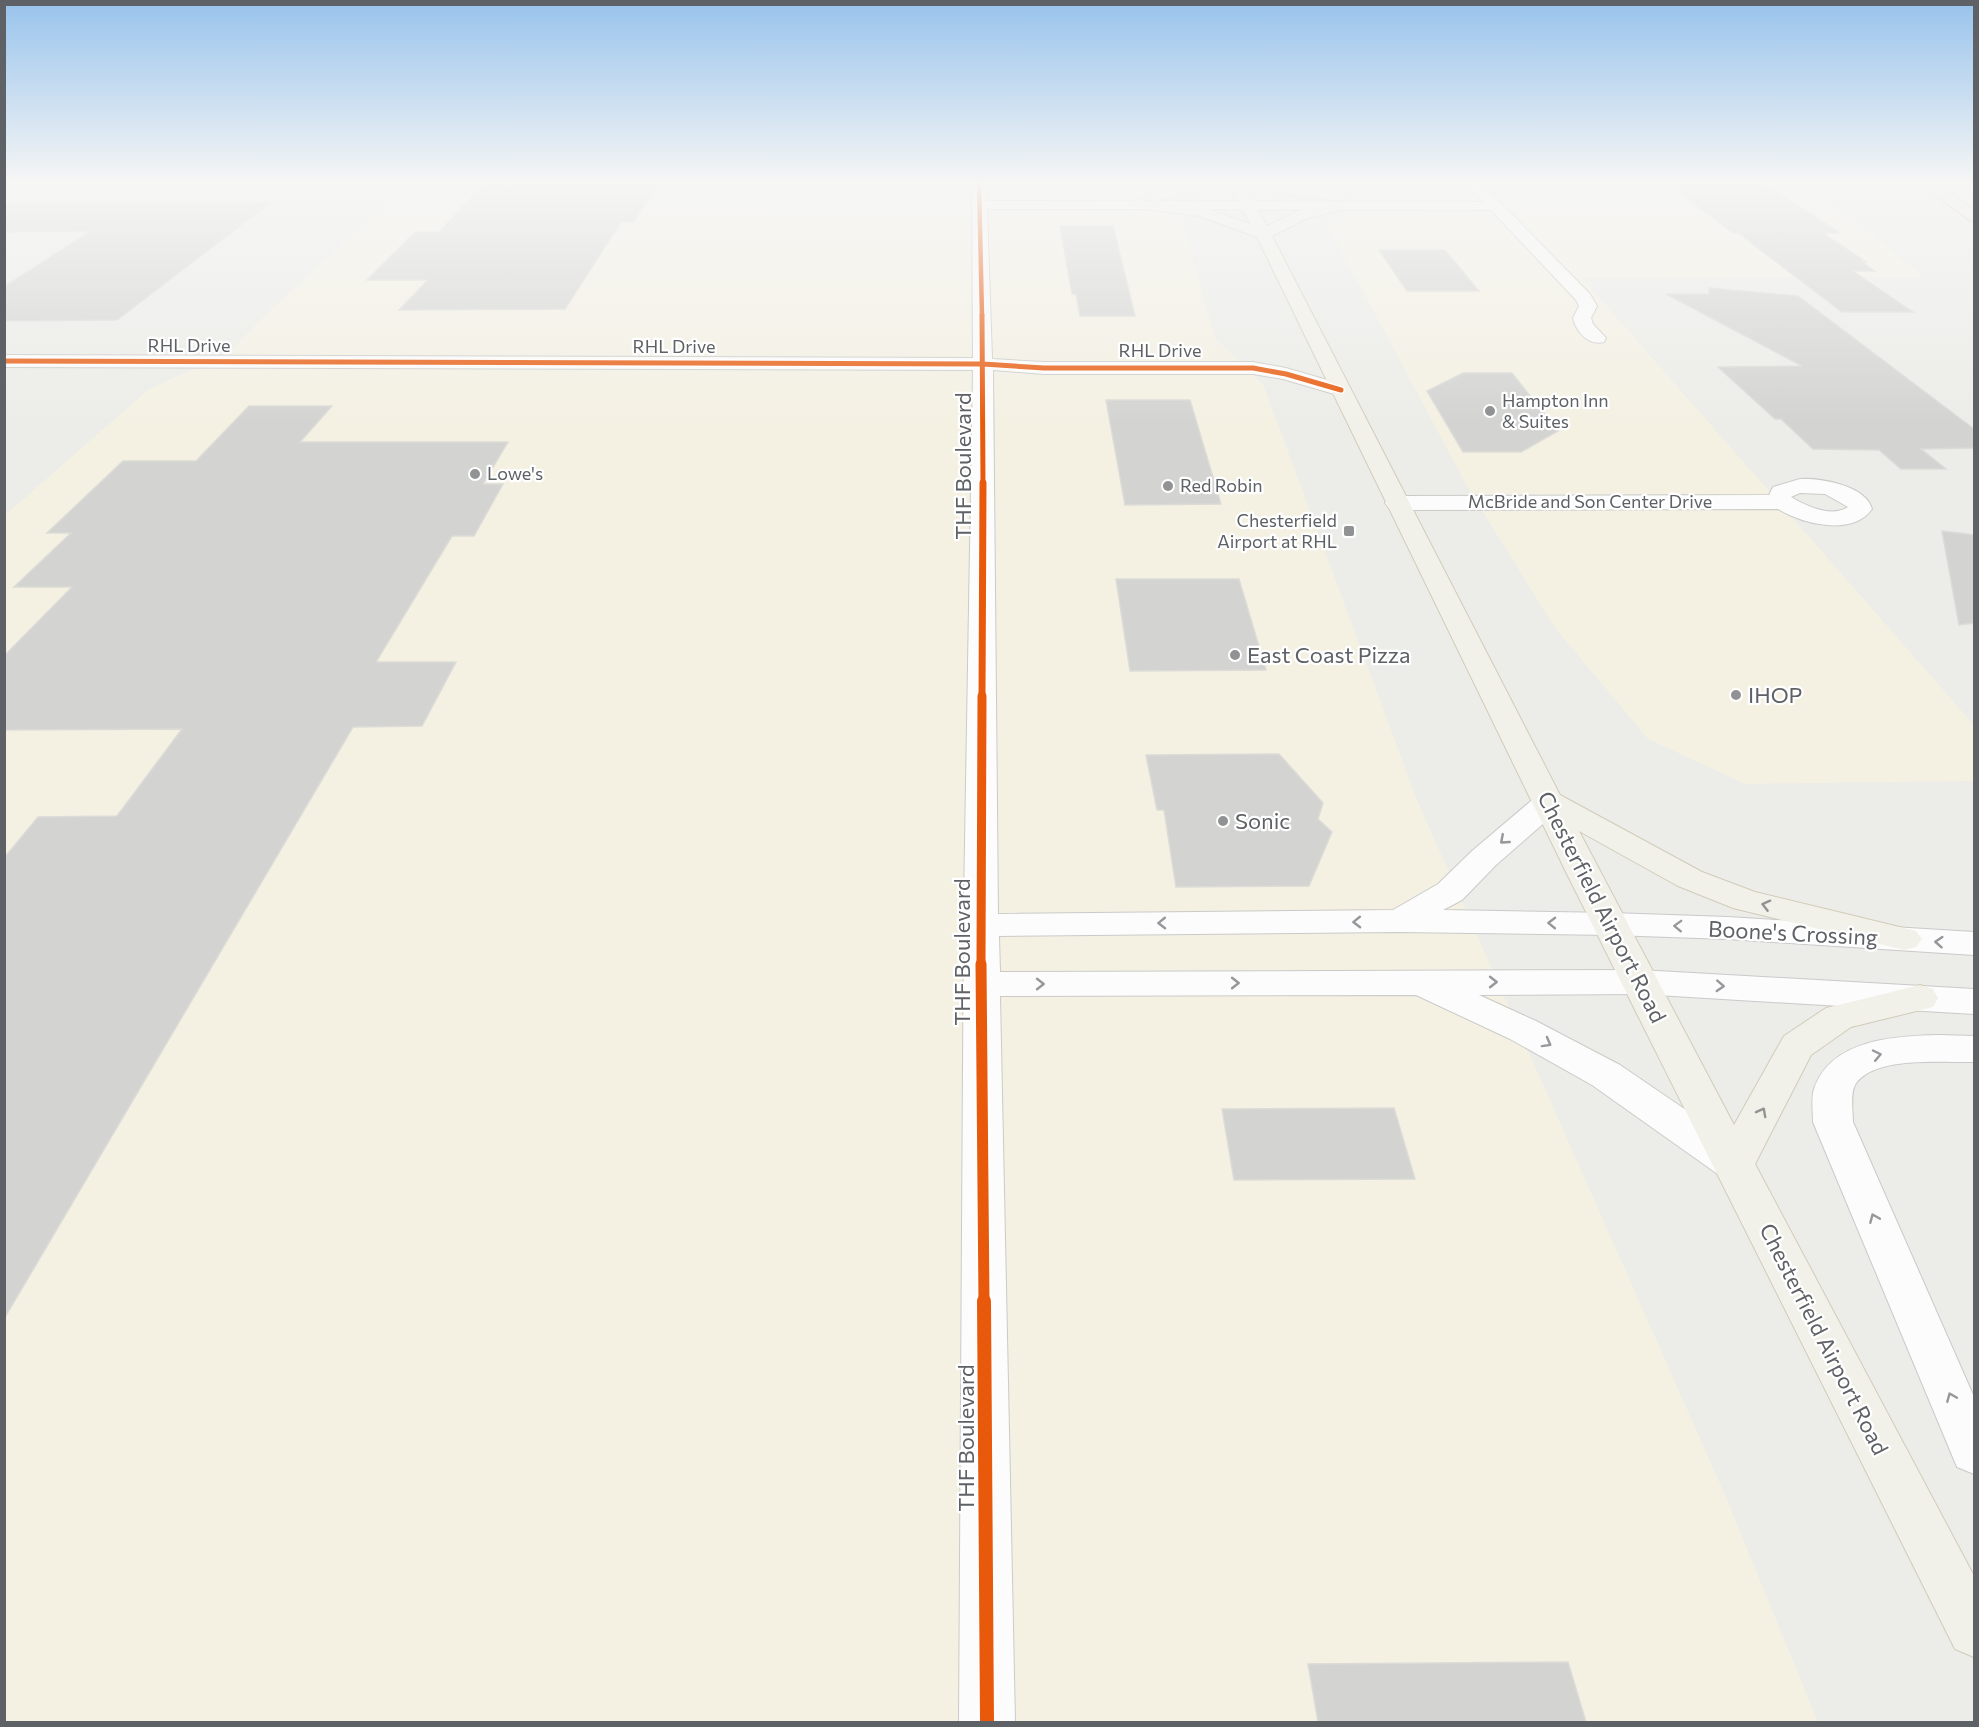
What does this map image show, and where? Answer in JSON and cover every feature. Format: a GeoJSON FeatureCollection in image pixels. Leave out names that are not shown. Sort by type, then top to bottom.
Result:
{"type":"FeatureCollection","features":[{"type":"Feature","properties":{"kind":"main road","name":"Chesterfield Airport Road"},"geometry":{"type":"LineString","coordinates":[[1277,262],[1548,802],[1974,1630]]}},
{"type":"Feature","properties":{"kind":"main road"},"geometry":{"type":"LineString","coordinates":[[1548,802],[1690,879],[1745,900],[1904,939]]}},
{"type":"Feature","properties":{"kind":"main road"},"geometry":{"type":"LineString","coordinates":[[1734,1164],[1797,1046],[1839,1017],[1920,998]]}},
{"type":"Feature","properties":{"kind":"street","name":"THF Boulevard"},"geometry":{"type":"LineString","coordinates":[[981,262],[982,984],[987,1722]]}},
{"type":"Feature","properties":{"kind":"street"},"geometry":{"type":"LineString","coordinates":[[1549,262],[1584,298],[1588,306],[1581,318],[1584,326],[1597,338]]}},
{"type":"Feature","properties":{"kind":"street","name":"RHL Drive"},"geometry":{"type":"LineString","coordinates":[[983,364],[1044,359],[1324,356]]}},
{"type":"Feature","properties":{"kind":"street","name":"RHL Drive"},"geometry":{"type":"LineString","coordinates":[[4,361],[983,364],[1044,368],[1253,368],[1286,374],[1341,390]]}},
{"type":"Feature","properties":{"kind":"street","name":"McBride and Son Center Drive"},"geometry":{"type":"LineString","coordinates":[[1397,502],[1783,502]]}},
{"type":"Feature","properties":{"kind":"street"},"geometry":{"type":"LineString","coordinates":[[1399,921],[1450,892],[1484,858],[1548,802]]}},
{"type":"Feature","properties":{"kind":"street","name":"Boone's Crossing"},"geometry":{"type":"LineString","coordinates":[[982,925],[1399,921],[1611,924],[1974,944]]}},
{"type":"Feature","properties":{"kind":"street"},"geometry":{"type":"LineString","coordinates":[[1418,982],[1523,1030],[1606,1075],[1734,1164]]}},
{"type":"Feature","properties":{"kind":"street"},"geometry":{"type":"LineString","coordinates":[[982,984],[1640,982],[1974,1002]]}},
{"type":"Feature","properties":{"kind":"street"},"geometry":{"type":"LineString","coordinates":[[1974,1049],[1897,1051],[1865,1058],[1845,1071],[1834,1087],[1833,1122],[1974,1451]]}},
{"type":"Feature","properties":{"kind":"shaded area"},"geometry":{"type":"Polygon","coordinates":[[[324,262],[1194,262],[1215,338],[1263,384],[1417,800],[1725,1495],[1818,1722],[5,1722],[4,516],[149,389],[229,353],[264,316],[324,262]]]}},
{"type":"Feature","properties":{"kind":"shaded area"},"geometry":{"type":"Polygon","coordinates":[[[1347,262],[1905,262],[1924,277],[1583,279],[1974,725],[1974,781],[1745,784],[1648,739],[1555,628],[1468,488],[1347,262]]]}},
{"type":"Feature","properties":{"kind":"building"},"geometry":{"type":"Polygon","coordinates":[[[43,262],[193,262],[117,320],[4,321],[4,287],[43,262]]]}},
{"type":"Feature","properties":{"kind":"building"},"geometry":{"type":"Polygon","coordinates":[[[385,262],[596,262],[565,309],[399,310],[428,280],[367,280],[385,262]]]}},
{"type":"Feature","properties":{"kind":"building"},"geometry":{"type":"Polygon","coordinates":[[[1066,262],[1122,262],[1135,316],[1080,316],[1076,294],[1072,294],[1066,262]]]}},
{"type":"Feature","properties":{"kind":"building"},"geometry":{"type":"Polygon","coordinates":[[[1387,262],[1455,262],[1479,291],[1407,291],[1387,262]]]}},
{"type":"Feature","properties":{"kind":"building"},"geometry":{"type":"Polygon","coordinates":[[[1776,262],[1865,262],[1862,262],[1875,271],[1853,271],[1913,312],[1842,312],[1776,262]]]}},
{"type":"Feature","properties":{"kind":"building"},"geometry":{"type":"Polygon","coordinates":[[[1709,288],[1798,296],[1974,429],[1974,448],[1921,449],[1946,469],[1901,469],[1879,450],[1813,449],[1781,419],[1775,419],[1718,367],[1802,366],[1666,294],[1709,294],[1709,288]]]}},
{"type":"Feature","properties":{"kind":"building","name":"Hampton Inn & Suites"},"geometry":{"type":"Polygon","coordinates":[[[1463,373],[1512,373],[1558,431],[1521,452],[1463,452],[1427,391],[1463,373]]]}},
{"type":"Feature","properties":{"kind":"building"},"geometry":{"type":"Polygon","coordinates":[[[1106,400],[1190,400],[1221,504],[1125,505],[1106,400]]]}},
{"type":"Feature","properties":{"kind":"building"},"geometry":{"type":"Polygon","coordinates":[[[249,406],[332,406],[300,442],[508,442],[483,484],[503,484],[474,536],[452,536],[376,662],[456,662],[422,726],[353,727],[4,1319],[4,858],[38,817],[117,816],[182,729],[4,730],[4,656],[72,587],[14,587],[71,533],[47,533],[123,461],[196,461],[249,406]]]}},
{"type":"Feature","properties":{"kind":"building"},"geometry":{"type":"Polygon","coordinates":[[[1942,531],[1974,535],[1974,623],[1959,625],[1942,531]]]}},
{"type":"Feature","properties":{"kind":"building"},"geometry":{"type":"Polygon","coordinates":[[[1116,579],[1239,579],[1266,670],[1130,671],[1116,579]]]}},
{"type":"Feature","properties":{"kind":"building"},"geometry":{"type":"Polygon","coordinates":[[[1279,754],[1323,803],[1318,819],[1332,832],[1309,886],[1176,887],[1164,810],[1157,810],[1146,755],[1279,754]]]}},
{"type":"Feature","properties":{"kind":"building"},"geometry":{"type":"Polygon","coordinates":[[[1394,1108],[1415,1179],[1234,1180],[1222,1109],[1394,1108]]]}},
{"type":"Feature","properties":{"kind":"building"},"geometry":{"type":"Polygon","coordinates":[[[1568,1662],[1586,1722],[1318,1722],[1308,1664],[1568,1662]]]}},
{"type":"Feature","properties":{"kind":"cycle path"},"geometry":{"type":"LineString","coordinates":[[981,262],[983,364],[981,901],[987,1722]]}},
{"type":"Feature","properties":{"kind":"cycle path"},"geometry":{"type":"LineString","coordinates":[[4,361],[983,364],[1044,368],[1253,368],[1286,374],[1341,390]]}},
{"type":"Feature","properties":{"kind":"place","name":"Hampton Inn & Suites"},"geometry":{"type":"Point","coordinates":[1490,411]}},
{"type":"Feature","properties":{"kind":"place","name":"Lowe's"},"geometry":{"type":"Point","coordinates":[475,474]}},
{"type":"Feature","properties":{"kind":"place","name":"Red Robin"},"geometry":{"type":"Point","coordinates":[1168,486]}},
{"type":"Feature","properties":{"kind":"place","name":"Chesterfield Airport at RHL"},"geometry":{"type":"Point","coordinates":[1349,531]}},
{"type":"Feature","properties":{"kind":"place","name":"East Coast Pizza"},"geometry":{"type":"Point","coordinates":[1235,655]}},
{"type":"Feature","properties":{"kind":"place","name":"IHOP"},"geometry":{"type":"Point","coordinates":[1736,695]}},
{"type":"Feature","properties":{"kind":"place","name":"Sonic"},"geometry":{"type":"Point","coordinates":[1223,821]}}]}
